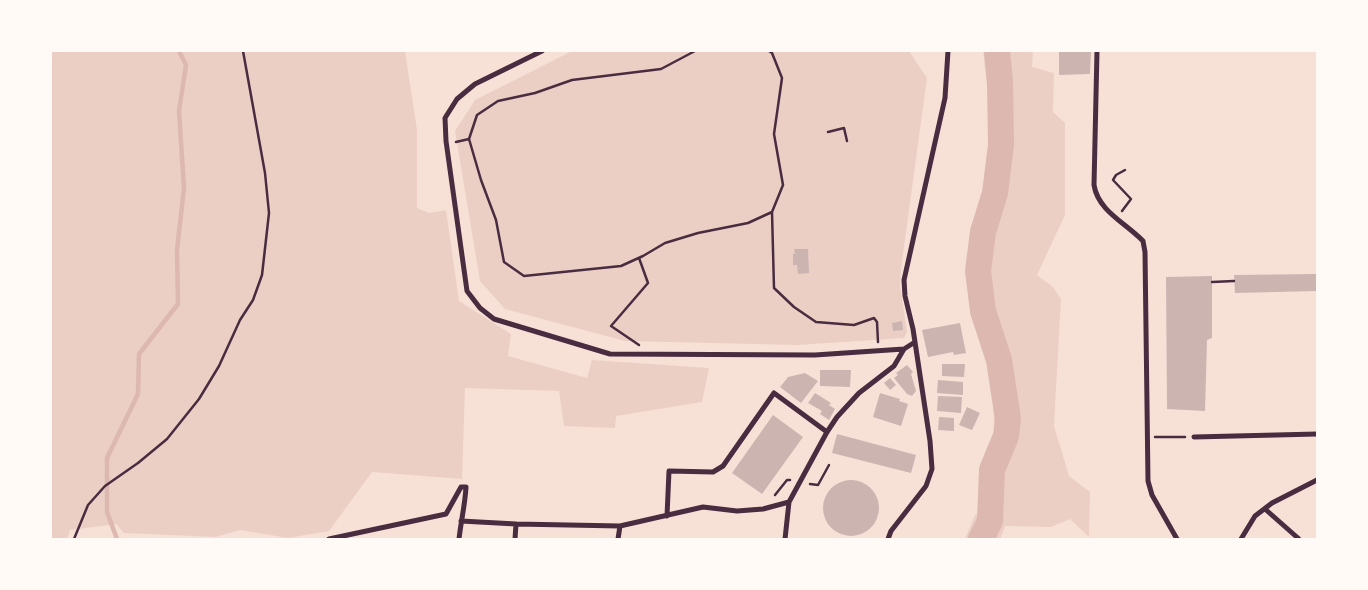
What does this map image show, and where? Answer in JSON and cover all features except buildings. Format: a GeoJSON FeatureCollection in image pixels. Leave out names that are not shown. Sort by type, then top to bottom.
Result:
{"type":"FeatureCollection","features":[{"type":"Feature","properties":{"kind":"street"},"geometry":{"type":"LineString","coordinates":[[542,51],[475,84],[457,99],[445,118],[467,290],[480,308],[494,319],[610,354],[815,355],[904,349]]}},
{"type":"Feature","properties":{"kind":"street"},"geometry":{"type":"LineString","coordinates":[[888,539],[891,531],[926,486],[932,469],[930,441],[915,342],[905,296],[904,280],[945,98],[948,51]]}},
{"type":"Feature","properties":{"kind":"street"},"geometry":{"type":"LineString","coordinates":[[1096,51],[1095,194],[1104,208],[1143,241],[1145,252],[1149,488],[1177,539]]}},
{"type":"Feature","properties":{"kind":"street"},"geometry":{"type":"LineString","coordinates":[[785,539],[789,502],[827,432],[837,417],[859,393],[894,366],[904,349],[915,342]]}},
{"type":"Feature","properties":{"kind":"street"},"geometry":{"type":"LineString","coordinates":[[667,516],[670,471],[713,472],[723,466],[774,393],[827,432]]}},
{"type":"Feature","properties":{"kind":"street"},"geometry":{"type":"LineString","coordinates":[[1194,437],[1317,434]]}},
{"type":"Feature","properties":{"kind":"street"},"geometry":{"type":"LineString","coordinates":[[1241,539],[1255,516],[1264,509],[1317,480]]}},
{"type":"Feature","properties":{"kind":"street"},"geometry":{"type":"LineString","coordinates":[[329,539],[446,514],[461,487],[466,487],[459,539]]}},
{"type":"Feature","properties":{"kind":"street"},"geometry":{"type":"LineString","coordinates":[[460,521],[620,526],[703,507],[737,511],[763,509],[789,502]]}},
{"type":"Feature","properties":{"kind":"street"},"geometry":{"type":"LineString","coordinates":[[1264,509],[1299,539]]}},
{"type":"Feature","properties":{"kind":"street"},"geometry":{"type":"LineString","coordinates":[[515,539],[516,524]]}},
{"type":"Feature","properties":{"kind":"street"},"geometry":{"type":"LineString","coordinates":[[618,539],[620,526]]}},
{"type":"Feature","properties":{"kind":"path"},"geometry":{"type":"LineString","coordinates":[[74,539],[88,505],[105,486],[138,463],[167,439],[199,399],[219,366],[240,320],[253,300],[262,275],[269,213],[265,173],[243,51]]}},
{"type":"Feature","properties":{"kind":"path"},"geometry":{"type":"LineString","coordinates":[[694,51],[661,69],[572,80],[498,101],[477,115],[469,138],[481,180],[496,220],[504,262],[524,276],[621,266],[666,243],[698,233],[748,223],[772,212]]}},
{"type":"Feature","properties":{"kind":"path"},"geometry":{"type":"LineString","coordinates":[[769,51],[772,53],[782,78],[774,134],[783,185],[772,212],[774,288],[794,307],[816,322],[854,325],[874,318],[877,322],[878,335]]}},
{"type":"Feature","properties":{"kind":"path"},"geometry":{"type":"LineString","coordinates":[[828,132],[844,128],[847,142]]}},
{"type":"Feature","properties":{"kind":"path"},"geometry":{"type":"LineString","coordinates":[[447,145],[469,138]]}},
{"type":"Feature","properties":{"kind":"path"},"geometry":{"type":"LineString","coordinates":[[1117,218],[1131,199],[1113,180],[1116,174],[1125,170]]}},
{"type":"Feature","properties":{"kind":"path"},"geometry":{"type":"LineString","coordinates":[[639,258],[648,283],[611,326],[640,346]]}},
{"type":"Feature","properties":{"kind":"path"},"geometry":{"type":"LineString","coordinates":[[1212,282],[1234,281]]}},
{"type":"Feature","properties":{"kind":"path"},"geometry":{"type":"LineString","coordinates":[[1148,437],[1194,437]]}},
{"type":"Feature","properties":{"kind":"shaded area"},"geometry":{"type":"Polygon","coordinates":[[[51,51],[405,51],[417,130],[417,208],[429,213],[446,210],[459,301],[511,334],[508,356],[587,378],[592,360],[709,368],[702,402],[616,416],[615,428],[564,426],[559,391],[465,388],[462,479],[372,472],[329,531],[288,538],[240,530],[216,537],[124,533],[116,524],[70,530],[67,539],[51,539],[51,51]]]}},
{"type":"Feature","properties":{"kind":"shaded area"},"geometry":{"type":"Polygon","coordinates":[[[572,51],[909,51],[927,78],[901,269],[900,285],[907,332],[904,338],[797,345],[625,341],[505,309],[480,281],[455,131],[475,100],[572,51]]]}},
{"type":"Feature","properties":{"kind":"shaded area"},"geometry":{"type":"Polygon","coordinates":[[[983,51],[1033,51],[1032,67],[1054,73],[1053,112],[1065,123],[1065,215],[1037,275],[1053,287],[1061,299],[1054,426],[1069,476],[1090,492],[1089,537],[1070,519],[1051,527],[1005,526],[1000,539],[965,539],[975,515],[997,508],[999,485],[995,483],[993,378],[973,308],[970,280],[995,155],[983,51]]]}},
{"type":"Feature","properties":{"kind":"waterway"},"geometry":{"type":"LineString","coordinates":[[117,539],[107,512],[107,458],[138,394],[139,354],[178,304],[177,250],[184,188],[179,111],[186,65],[179,51]]}},
{"type":"Feature","properties":{"kind":"waterway"},"geometry":{"type":"LineString","coordinates":[[981,539],[990,521],[992,470],[1006,436],[1008,419],[999,360],[983,311],[978,271],[983,232],[995,193],[1001,145],[1000,82],[997,51]]}}]}
